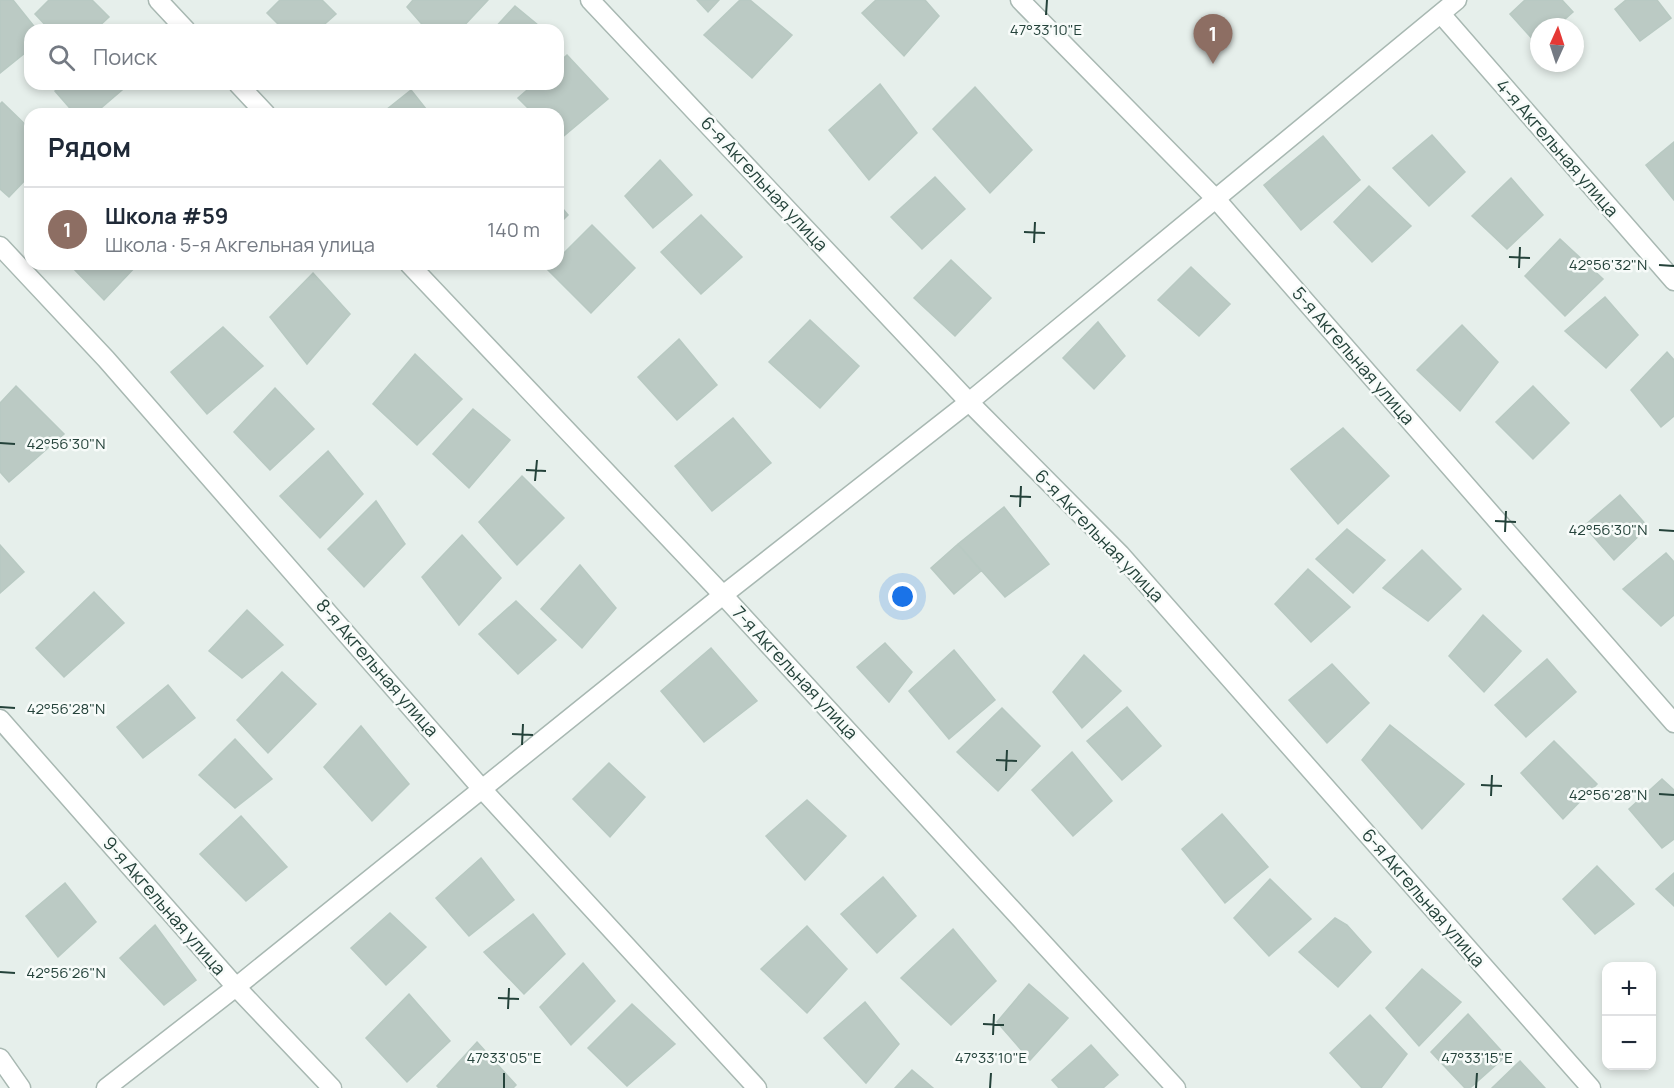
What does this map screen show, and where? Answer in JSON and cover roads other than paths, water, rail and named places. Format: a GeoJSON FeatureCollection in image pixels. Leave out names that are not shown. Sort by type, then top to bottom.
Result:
{"type":"FeatureCollection","features":[{"type":"Feature","properties":{"kind":"street"},"geometry":{"type":"LineString","coordinates":[[158,0],[180,24]]}},
{"type":"Feature","properties":{"kind":"street","name":"6-я Акгельная улица"},"geometry":{"type":"LineString","coordinates":[[590,0],[969,402],[1120,554],[1591,1088]]}},
{"type":"Feature","properties":{"kind":"street","name":"5-я Акгельная улица"},"geometry":{"type":"LineString","coordinates":[[1020,0],[1215,198],[1674,723]]}},
{"type":"Feature","properties":{"kind":"street"},"geometry":{"type":"LineString","coordinates":[[106,1088],[236,987],[723,595],[969,402],[1457,0]]}},
{"type":"Feature","properties":{"kind":"street","name":"4-я Акгельная улица"},"geometry":{"type":"LineString","coordinates":[[1441,14],[1674,281]]}},
{"type":"Feature","properties":{"kind":"street"},"geometry":{"type":"LineString","coordinates":[[244,90],[260,108]]}},
{"type":"Feature","properties":{"kind":"street","name":"8-я Акгельная улица"},"geometry":{"type":"LineString","coordinates":[[0,246],[106,359],[482,789],[758,1088]]}},
{"type":"Feature","properties":{"kind":"street","name":"7-я Акгельная улица"},"geometry":{"type":"LineString","coordinates":[[415,270],[723,595],[1176,1088]]}},
{"type":"Feature","properties":{"kind":"street","name":"9-я Акгельная улица"},"geometry":{"type":"LineString","coordinates":[[0,719],[236,987],[332,1088]]}},
{"type":"Feature","properties":{"kind":"street"},"geometry":{"type":"LineString","coordinates":[[0,1058],[21,1088]]}},
{"type":"Feature","properties":{"kind":"place","name":"Школа #59"},"geometry":{"type":"Point","coordinates":[1213,64]}}]}
